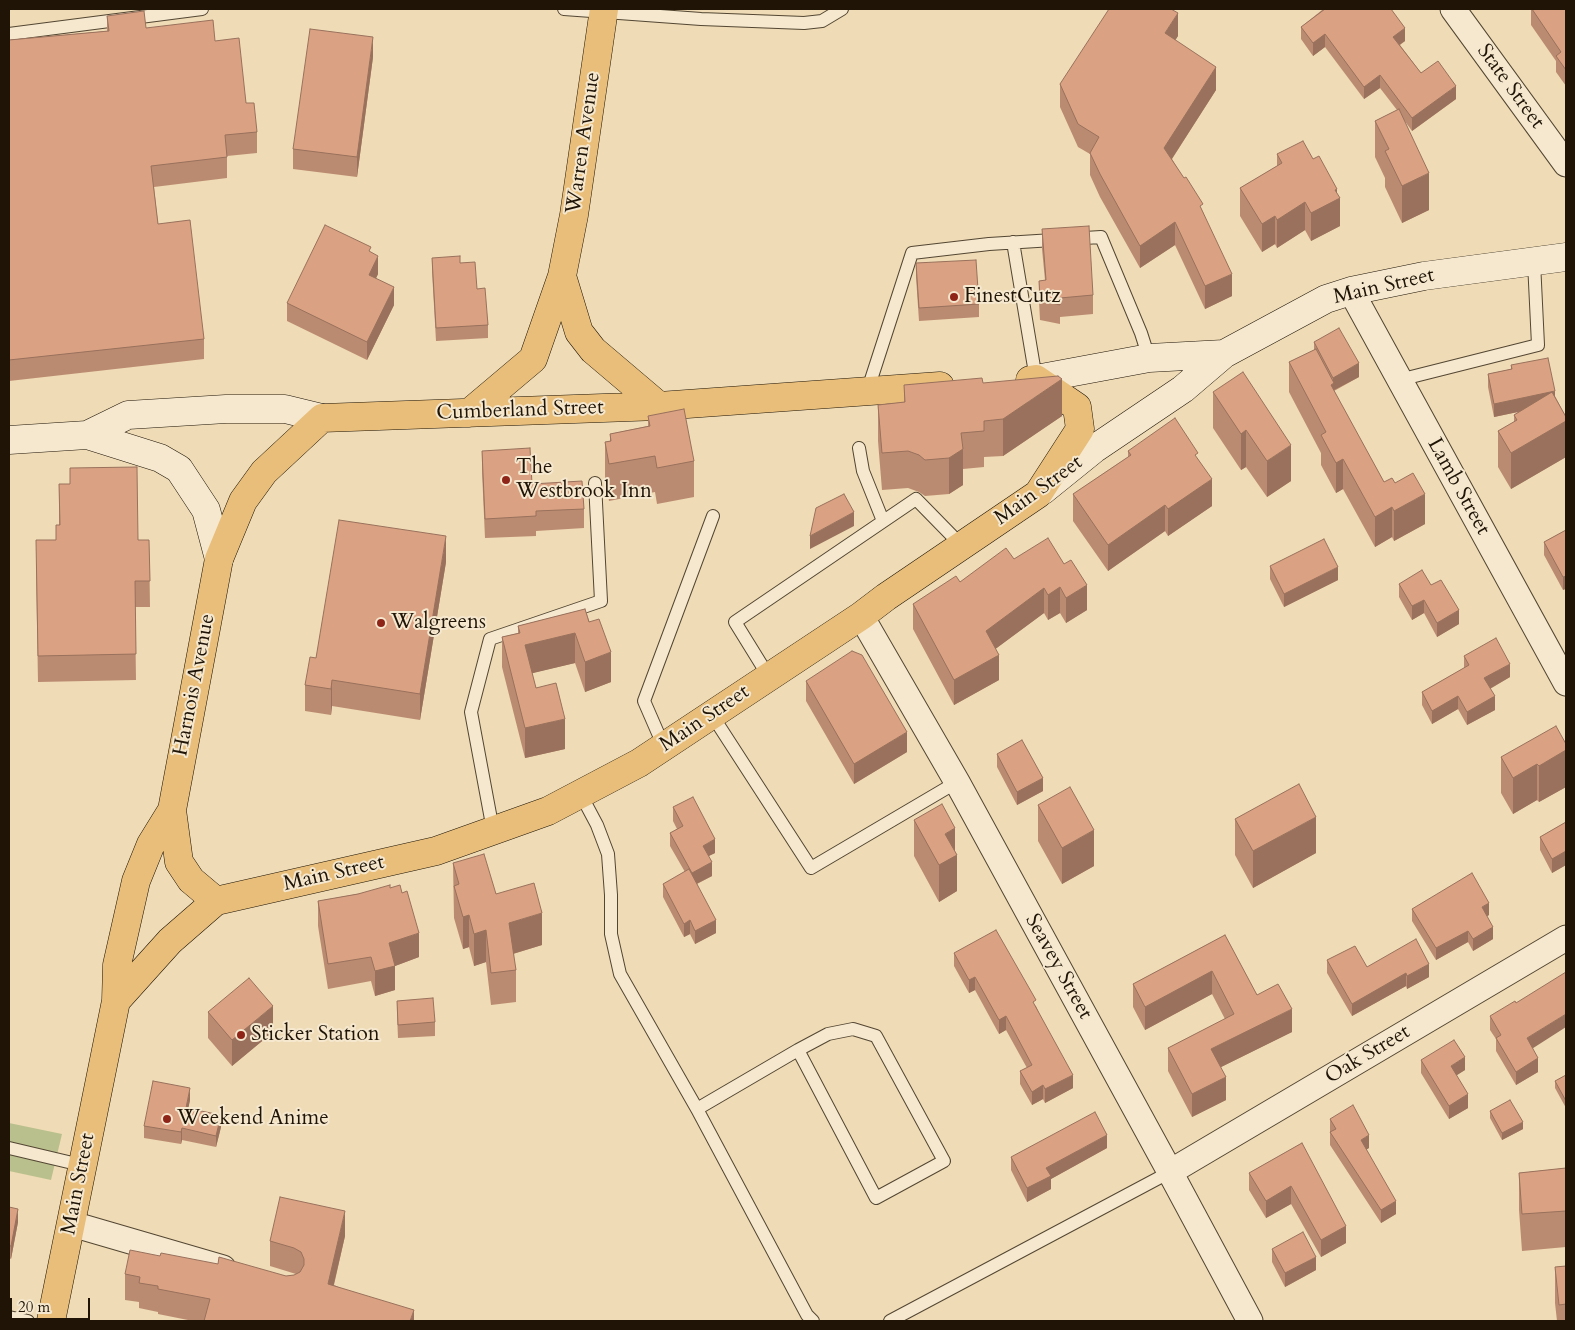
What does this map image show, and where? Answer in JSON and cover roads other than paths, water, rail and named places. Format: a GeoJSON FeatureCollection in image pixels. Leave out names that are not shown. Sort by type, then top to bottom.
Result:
{"type":"FeatureCollection","features":[{"type":"Feature","properties":{"kind":"main road","name":"Warren Avenue"},"geometry":{"type":"LineString","coordinates":[[469,412],[533,359],[562,276],[574,215],[604,10]]}},
{"type":"Feature","properties":{"kind":"main road","name":"Main Street"},"geometry":{"type":"LineString","coordinates":[[51,1321],[72,1224],[81,1165],[116,1000],[170,941],[216,901],[436,851],[548,811],[640,763],[861,616],[1038,494],[1094,449],[1183,389],[1224,354],[1326,299],[1351,291],[1424,276],[1566,258]]}},
{"type":"Feature","properties":{"kind":"main road","name":"Warren Avenue"},"geometry":{"type":"LineString","coordinates":[[562,276],[579,332],[593,350],[659,406]]}},
{"type":"Feature","properties":{"kind":"main road"},"geometry":{"type":"LineString","coordinates":[[1008,381],[1036,379],[1148,358],[1224,354]]}},
{"type":"Feature","properties":{"kind":"main road"},"geometry":{"type":"LineString","coordinates":[[1036,379],[1077,407],[1080,429],[1038,494]]}},
{"type":"Feature","properties":{"kind":"main road","name":"Cumberland Street"},"geometry":{"type":"LineString","coordinates":[[9,440],[87,435],[128,415],[226,409],[285,409],[322,418],[659,406],[961,385]]}},
{"type":"Feature","properties":{"kind":"main road","name":"Harnois Avenue"},"geometry":{"type":"LineString","coordinates":[[216,901],[190,880],[179,862],[172,810],[218,560],[243,501],[264,472],[322,418]]}},
{"type":"Feature","properties":{"kind":"main road","name":"Harnois Avenue"},"geometry":{"type":"LineString","coordinates":[[87,435],[160,458],[179,469],[206,510],[218,560]]}},
{"type":"Feature","properties":{"kind":"main road","name":"Harnois Avenue"},"geometry":{"type":"LineString","coordinates":[[116,1000],[117,965],[136,881],[150,844],[172,810]]}},
{"type":"Feature","properties":{"kind":"street","name":"State Street"},"geometry":{"type":"LineString","coordinates":[[1453,9],[1566,164]]}},
{"type":"Feature","properties":{"kind":"street","name":"Lamb Street"},"geometry":{"type":"LineString","coordinates":[[1351,291],[1566,683]]}},
{"type":"Feature","properties":{"kind":"street","name":"Seavey Street"},"geometry":{"type":"LineString","coordinates":[[861,616],[957,782],[1250,1321]]}},
{"type":"Feature","properties":{"kind":"street","name":"Oak Street"},"geometry":{"type":"LineString","coordinates":[[1170,1172],[1566,938]]}},
{"type":"Feature","properties":{"kind":"street"},"geometry":{"type":"LineString","coordinates":[[72,1224],[244,1274]]}},
{"type":"Feature","properties":{"kind":"lane"},"geometry":{"type":"LineString","coordinates":[[9,34],[202,9]]}},
{"type":"Feature","properties":{"kind":"lane"},"geometry":{"type":"LineString","coordinates":[[564,9],[804,23],[822,22],[842,9]]}},
{"type":"Feature","properties":{"kind":"lane"},"geometry":{"type":"LineString","coordinates":[[867,392],[912,253],[1012,242],[1101,237],[1141,333],[1148,358]]}},
{"type":"Feature","properties":{"kind":"lane"},"geometry":{"type":"LineString","coordinates":[[1012,242],[1036,379]]}},
{"type":"Feature","properties":{"kind":"lane"},"geometry":{"type":"LineString","coordinates":[[1399,380],[1538,345],[1534,262]]}},
{"type":"Feature","properties":{"kind":"lane"},"geometry":{"type":"LineString","coordinates":[[858,448],[863,471],[883,521]]}},
{"type":"Feature","properties":{"kind":"lane"},"geometry":{"type":"LineString","coordinates":[[493,830],[471,712],[490,639],[601,601],[595,483]]}},
{"type":"Feature","properties":{"kind":"lane"},"geometry":{"type":"LineString","coordinates":[[769,677],[735,622],[883,521],[916,499],[962,546]]}},
{"type":"Feature","properties":{"kind":"lane"},"geometry":{"type":"LineString","coordinates":[[664,747],[644,701],[713,516]]}},
{"type":"Feature","properties":{"kind":"lane"},"geometry":{"type":"LineString","coordinates":[[712,715],[810,868],[957,782]]}},
{"type":"Feature","properties":{"kind":"lane"},"geometry":{"type":"LineString","coordinates":[[580,793],[597,825],[608,854],[611,934],[620,974],[697,1109],[807,1315],[813,1321]]}},
{"type":"Feature","properties":{"kind":"lane"},"geometry":{"type":"LineString","coordinates":[[697,1109],[798,1050],[828,1034],[853,1030],[876,1036],[944,1161],[876,1198],[798,1050]]}},
{"type":"Feature","properties":{"kind":"lane"},"geometry":{"type":"LineString","coordinates":[[9,1148],[81,1165]]}},
{"type":"Feature","properties":{"kind":"lane"},"geometry":{"type":"LineString","coordinates":[[890,1321],[1170,1172]]}},
{"type":"Feature","properties":{"kind":"lane"},"geometry":{"type":"LineString","coordinates":[[9,1316],[28,1321]]}},
{"type":"Feature","properties":{"kind":"place","name":"FinestCutz"},"geometry":{"type":"Point","coordinates":[954,297]}},
{"type":"Feature","properties":{"kind":"place","name":"The Westbrook Inn"},"geometry":{"type":"Point","coordinates":[506,480]}},
{"type":"Feature","properties":{"kind":"place","name":"Walgreens"},"geometry":{"type":"Point","coordinates":[381,623]}},
{"type":"Feature","properties":{"kind":"place","name":"Sticker Station"},"geometry":{"type":"Point","coordinates":[241,1035]}},
{"type":"Feature","properties":{"kind":"place","name":"Weekend Anime"},"geometry":{"type":"Point","coordinates":[167,1119]}}]}
